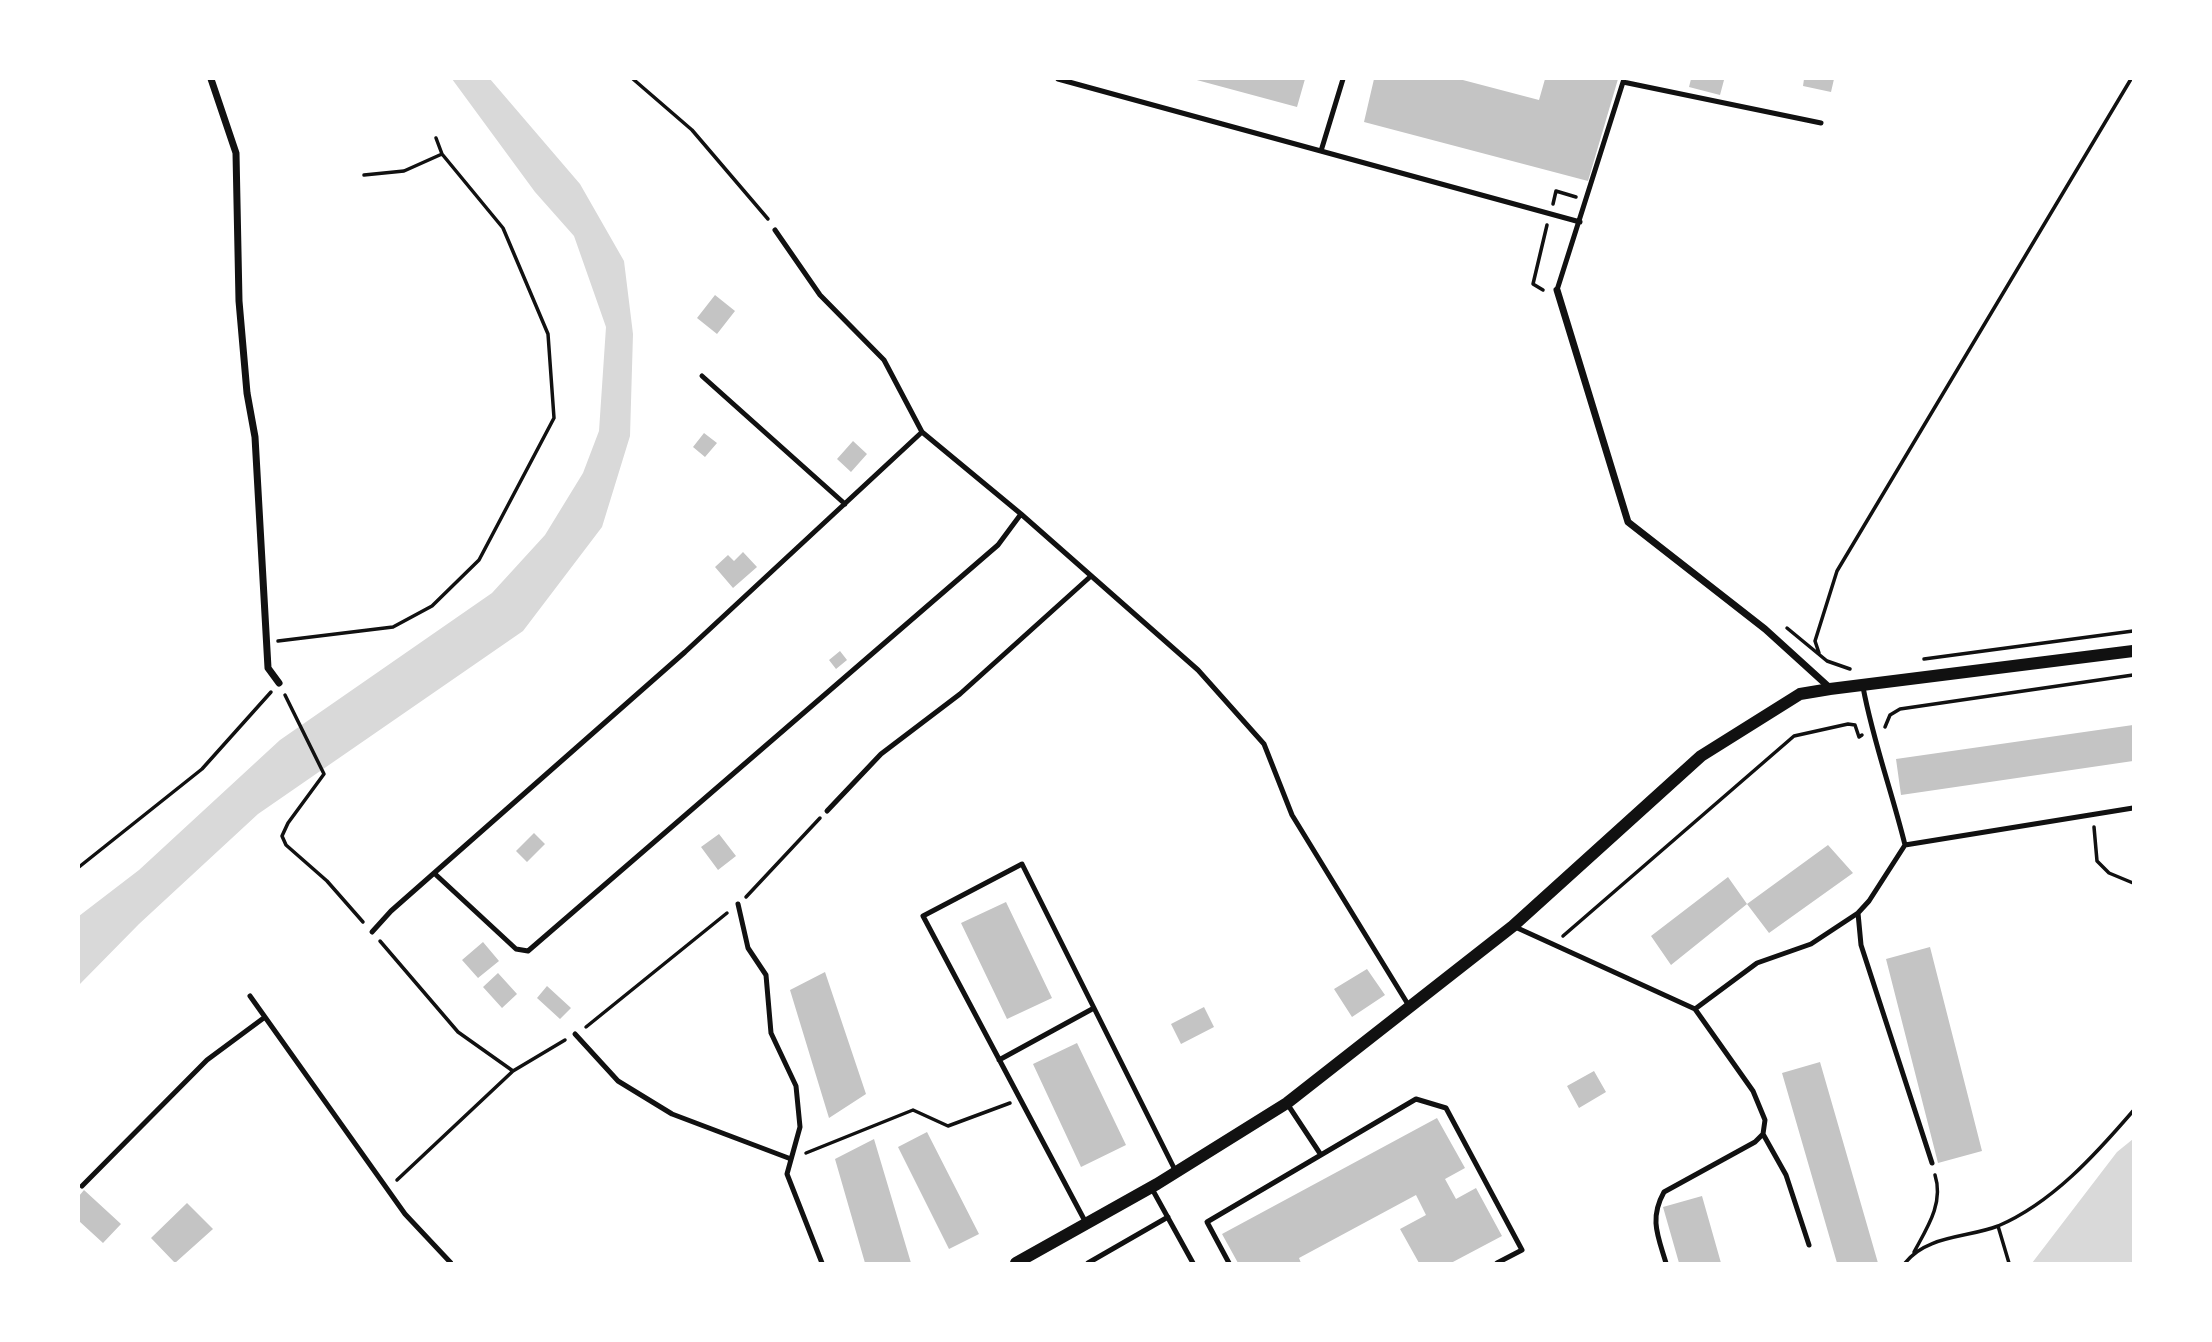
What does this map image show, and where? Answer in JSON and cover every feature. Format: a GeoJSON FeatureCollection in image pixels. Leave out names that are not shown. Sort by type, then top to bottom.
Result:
{"type":"FeatureCollection","features":[{"type":"Feature","properties":{"kind":"street"},"geometry":{"type":"LineString","coordinates":[[211,79],[236,153],[239,301],[247,393],[255,437],[268,668],[279,683]]}},
{"type":"Feature","properties":{"kind":"street"},"geometry":{"type":"LineString","coordinates":[[1557,290],[1628,522],[1765,629],[1830,689]]}},
{"type":"Feature","properties":{"kind":"street"},"geometry":{"type":"LineString","coordinates":[[1016,1263],[1151,1187],[1287,1103],[1513,926],[1702,756],[1800,694],[2133,651]]}},
{"type":"Feature","properties":{"kind":"lane"},"geometry":{"type":"LineString","coordinates":[[1058,79],[1580,222]]}},
{"type":"Feature","properties":{"kind":"lane"},"geometry":{"type":"LineString","coordinates":[[1321,151],[1343,79]]}},
{"type":"Feature","properties":{"kind":"lane"},"geometry":{"type":"LineString","coordinates":[[1557,290],[1624,80],[1821,123]]}},
{"type":"Feature","properties":{"kind":"lane"},"geometry":{"type":"LineString","coordinates":[[775,230],[820,295],[884,360],[922,432],[1021,514],[1198,670],[1264,744],[1292,815],[1409,1006]]}},
{"type":"Feature","properties":{"kind":"lane"},"geometry":{"type":"LineString","coordinates":[[702,376],[845,503]]}},
{"type":"Feature","properties":{"kind":"lane"},"geometry":{"type":"LineString","coordinates":[[372,932],[434,873],[685,652],[922,432]]}},
{"type":"Feature","properties":{"kind":"lane"},"geometry":{"type":"LineString","coordinates":[[434,873],[516,949],[528,951],[998,545],[1021,514]]}},
{"type":"Feature","properties":{"kind":"lane"},"geometry":{"type":"LineString","coordinates":[[827,811],[881,754],[960,694],[1091,576]]}},
{"type":"Feature","properties":{"kind":"lane"},"geometry":{"type":"LineString","coordinates":[[1695,1009],[1757,963],[1811,944],[1858,913],[1869,901],[1905,845],[1889,778],[1871,733],[1863,685]]}},
{"type":"Feature","properties":{"kind":"lane"},"geometry":{"type":"LineString","coordinates":[[1905,845],[2133,808]]}},
{"type":"Feature","properties":{"kind":"lane"},"geometry":{"type":"LineString","coordinates":[[1087,1223],[923,916],[1022,864],[1176,1172]]}},
{"type":"Feature","properties":{"kind":"lane"},"geometry":{"type":"LineString","coordinates":[[738,904],[748,948],[766,975],[771,1033],[796,1086],[800,1127],[787,1174],[822,1263]]}},
{"type":"Feature","properties":{"kind":"lane"},"geometry":{"type":"LineString","coordinates":[[1858,913],[1861,945],[1932,1163]]}},
{"type":"Feature","properties":{"kind":"lane"},"geometry":{"type":"LineString","coordinates":[[1513,926],[1695,1009],[1753,1091],[1765,1120],[1763,1135],[1786,1175],[1809,1245]]}},
{"type":"Feature","properties":{"kind":"lane"},"geometry":{"type":"LineString","coordinates":[[250,996],[405,1214],[451,1263]]}},
{"type":"Feature","properties":{"kind":"lane"},"geometry":{"type":"LineString","coordinates":[[999,1060],[1094,1008]]}},
{"type":"Feature","properties":{"kind":"lane"},"geometry":{"type":"LineString","coordinates":[[82,1186],[207,1060],[265,1017]]}},
{"type":"Feature","properties":{"kind":"lane"},"geometry":{"type":"LineString","coordinates":[[575,1034],[618,1081],[672,1114],[791,1159]]}},
{"type":"Feature","properties":{"kind":"lane"},"geometry":{"type":"LineString","coordinates":[[1229,1263],[1207,1222],[1416,1099],[1446,1108],[1522,1250],[1497,1263]]}},
{"type":"Feature","properties":{"kind":"lane"},"geometry":{"type":"LineString","coordinates":[[1287,1103],[1321,1155]]}},
{"type":"Feature","properties":{"kind":"lane"},"geometry":{"type":"LineString","coordinates":[[1666,1263],[1655,1225],[1655,1207],[1664,1192],[1763,1135]]}},
{"type":"Feature","properties":{"kind":"lane"},"geometry":{"type":"LineString","coordinates":[[1151,1187],[1193,1263]]}},
{"type":"Feature","properties":{"kind":"lane"},"geometry":{"type":"LineString","coordinates":[[1088,1263],[1168,1217]]}},
{"type":"Feature","properties":{"kind":"path"},"geometry":{"type":"LineString","coordinates":[[633,79],[692,130],[760,207],[775,230]]}},
{"type":"Feature","properties":{"kind":"path"},"geometry":{"type":"LineString","coordinates":[[1830,689],[1815,641],[1837,571],[2131,79]]}},
{"type":"Feature","properties":{"kind":"path"},"geometry":{"type":"LineString","coordinates":[[266,642],[393,627],[432,606],[479,560],[554,418],[548,334],[503,228],[442,153],[436,138]]}},
{"type":"Feature","properties":{"kind":"path"},"geometry":{"type":"LineString","coordinates":[[364,175],[404,171],[442,153]]}},
{"type":"Feature","properties":{"kind":"path"},"geometry":{"type":"LineString","coordinates":[[1545,298],[1543,289],[1532,284],[1556,191],[1587,199]]}},
{"type":"Feature","properties":{"kind":"path"},"geometry":{"type":"LineString","coordinates":[[1780,622],[1840,667],[1853,669]]}},
{"type":"Feature","properties":{"kind":"path"},"geometry":{"type":"LineString","coordinates":[[1919,660],[2133,631]]}},
{"type":"Feature","properties":{"kind":"path"},"geometry":{"type":"LineString","coordinates":[[1552,945],[1794,736],[1848,724],[1855,725],[1858,737],[1885,729],[1890,715],[1900,709],[2133,675]]}},
{"type":"Feature","properties":{"kind":"path"},"geometry":{"type":"LineString","coordinates":[[79,867],[202,769],[279,683],[324,774],[288,822]]}},
{"type":"Feature","properties":{"kind":"path"},"geometry":{"type":"LineString","coordinates":[[2093,814],[2097,861],[2109,873],[2133,883]]}},
{"type":"Feature","properties":{"kind":"path"},"geometry":{"type":"LineString","coordinates":[[387,1189],[513,1071]]}},
{"type":"Feature","properties":{"kind":"path"},"geometry":{"type":"LineString","coordinates":[[791,1159],[913,1110],[948,1126],[1020,1098]]}},
{"type":"Feature","properties":{"kind":"path"},"geometry":{"type":"LineString","coordinates":[[1913,1253],[1953,1236],[1998,1226],[2042,1199],[2094,1156],[2133,1111]]}},
{"type":"Feature","properties":{"kind":"path"},"geometry":{"type":"LineString","coordinates":[[1905,1263],[1913,1253],[1937,1205],[1939,1186],[1932,1163]]}},
{"type":"Feature","properties":{"kind":"path"},"geometry":{"type":"LineString","coordinates":[[1998,1226],[2009,1263]]}},
{"type":"Feature","properties":{"kind":"shaded area"},"geometry":{"type":"Polygon","coordinates":[[[452,79],[490,79],[580,184],[624,261],[633,334],[630,436],[602,527],[523,631],[258,814],[139,924],[79,985],[79,916],[139,870],[280,740],[492,593],[545,535],[583,473],[599,431],[606,327],[574,236],[535,192],[452,79]]]}},
{"type":"Feature","properties":{"kind":"shaded area"},"geometry":{"type":"Polygon","coordinates":[[[2133,1139],[2133,1263],[2032,1263],[2117,1152],[2133,1139]]]}},
{"type":"Feature","properties":{"kind":"building"},"geometry":{"type":"Polygon","coordinates":[[[1193,79],[1305,79],[1297,107],[1193,79]]]}},
{"type":"Feature","properties":{"kind":"building"},"geometry":{"type":"Polygon","coordinates":[[[1374,79],[1459,79],[1539,100],[1545,79],[1618,79],[1588,181],[1364,122],[1374,79]]]}},
{"type":"Feature","properties":{"kind":"building"},"geometry":{"type":"Polygon","coordinates":[[[1691,79],[1724,80],[1720,95],[1689,87],[1691,79]]]}},
{"type":"Feature","properties":{"kind":"building"},"geometry":{"type":"Polygon","coordinates":[[[1804,79],[1834,79],[1831,92],[1803,86],[1804,79]]]}},
{"type":"Feature","properties":{"kind":"building"},"geometry":{"type":"Polygon","coordinates":[[[715,295],[735,311],[717,334],[697,318],[715,295]]]}},
{"type":"Feature","properties":{"kind":"building"},"geometry":{"type":"Polygon","coordinates":[[[704,433],[717,443],[705,457],[693,447],[704,433]]]}},
{"type":"Feature","properties":{"kind":"building"},"geometry":{"type":"Polygon","coordinates":[[[853,441],[867,454],[851,472],[837,459],[853,441]]]}},
{"type":"Feature","properties":{"kind":"building"},"geometry":{"type":"Polygon","coordinates":[[[743,552],[757,567],[733,588],[715,567],[728,555],[734,561],[743,552]]]}},
{"type":"Feature","properties":{"kind":"building"},"geometry":{"type":"Polygon","coordinates":[[[840,651],[847,660],[836,669],[829,660],[840,651]]]}},
{"type":"Feature","properties":{"kind":"building"},"geometry":{"type":"Polygon","coordinates":[[[2133,725],[2133,761],[1901,795],[1896,759],[2133,725]]]}},
{"type":"Feature","properties":{"kind":"building"},"geometry":{"type":"Polygon","coordinates":[[[534,833],[545,844],[527,862],[516,851],[534,833]]]}},
{"type":"Feature","properties":{"kind":"building"},"geometry":{"type":"Polygon","coordinates":[[[719,834],[736,856],[718,870],[701,847],[719,834]]]}},
{"type":"Feature","properties":{"kind":"building"},"geometry":{"type":"Polygon","coordinates":[[[1828,845],[1853,873],[1769,933],[1747,904],[1828,845]]]}},
{"type":"Feature","properties":{"kind":"building"},"geometry":{"type":"Polygon","coordinates":[[[1728,877],[1747,904],[1671,965],[1651,936],[1728,877]]]}},
{"type":"Feature","properties":{"kind":"building"},"geometry":{"type":"Polygon","coordinates":[[[1006,902],[1052,998],[1007,1019],[961,923],[1006,902]]]}},
{"type":"Feature","properties":{"kind":"building"},"geometry":{"type":"Polygon","coordinates":[[[483,942],[499,961],[478,978],[462,960],[483,942]]]}},
{"type":"Feature","properties":{"kind":"building"},"geometry":{"type":"Polygon","coordinates":[[[1930,947],[1982,1151],[1938,1163],[1886,959],[1930,947]]]}},
{"type":"Feature","properties":{"kind":"building"},"geometry":{"type":"Polygon","coordinates":[[[1367,969],[1385,995],[1352,1017],[1334,989],[1367,969]]]}},
{"type":"Feature","properties":{"kind":"building"},"geometry":{"type":"Polygon","coordinates":[[[825,972],[866,1094],[829,1118],[790,990],[825,972]]]}},
{"type":"Feature","properties":{"kind":"building"},"geometry":{"type":"Polygon","coordinates":[[[498,973],[517,994],[502,1008],[483,987],[498,973]]]}},
{"type":"Feature","properties":{"kind":"building"},"geometry":{"type":"Polygon","coordinates":[[[547,986],[571,1008],[560,1019],[537,998],[547,986]]]}},
{"type":"Feature","properties":{"kind":"building"},"geometry":{"type":"Polygon","coordinates":[[[1204,1007],[1214,1027],[1181,1044],[1171,1024],[1204,1007]]]}},
{"type":"Feature","properties":{"kind":"building"},"geometry":{"type":"Polygon","coordinates":[[[1077,1043],[1126,1145],[1081,1167],[1033,1064],[1077,1043]]]}},
{"type":"Feature","properties":{"kind":"building"},"geometry":{"type":"Polygon","coordinates":[[[1820,1062],[1878,1263],[1837,1263],[1782,1073],[1820,1062]]]}},
{"type":"Feature","properties":{"kind":"building"},"geometry":{"type":"Polygon","coordinates":[[[1594,1071],[1606,1092],[1579,1108],[1567,1086],[1594,1071]]]}},
{"type":"Feature","properties":{"kind":"building"},"geometry":{"type":"Polygon","coordinates":[[[1437,1118],[1465,1168],[1445,1179],[1456,1199],[1476,1188],[1502,1236],[1451,1263],[1419,1263],[1400,1229],[1426,1215],[1416,1195],[1299,1258],[1301,1263],[1238,1263],[1222,1234],[1437,1118]]]}},
{"type":"Feature","properties":{"kind":"building"},"geometry":{"type":"Polygon","coordinates":[[[927,1132],[979,1234],[949,1249],[898,1147],[927,1132]]]}},
{"type":"Feature","properties":{"kind":"building"},"geometry":{"type":"Polygon","coordinates":[[[874,1139],[911,1263],[865,1263],[835,1159],[874,1139]]]}},
{"type":"Feature","properties":{"kind":"building"},"geometry":{"type":"Polygon","coordinates":[[[84,1190],[121,1224],[103,1243],[79,1221],[79,1196],[84,1190]]]}},
{"type":"Feature","properties":{"kind":"building"},"geometry":{"type":"Polygon","coordinates":[[[1702,1196],[1721,1263],[1679,1263],[1663,1207],[1702,1196]]]}},
{"type":"Feature","properties":{"kind":"building"},"geometry":{"type":"Polygon","coordinates":[[[187,1203],[213,1229],[175,1263],[151,1238],[187,1203]]]}}]}
